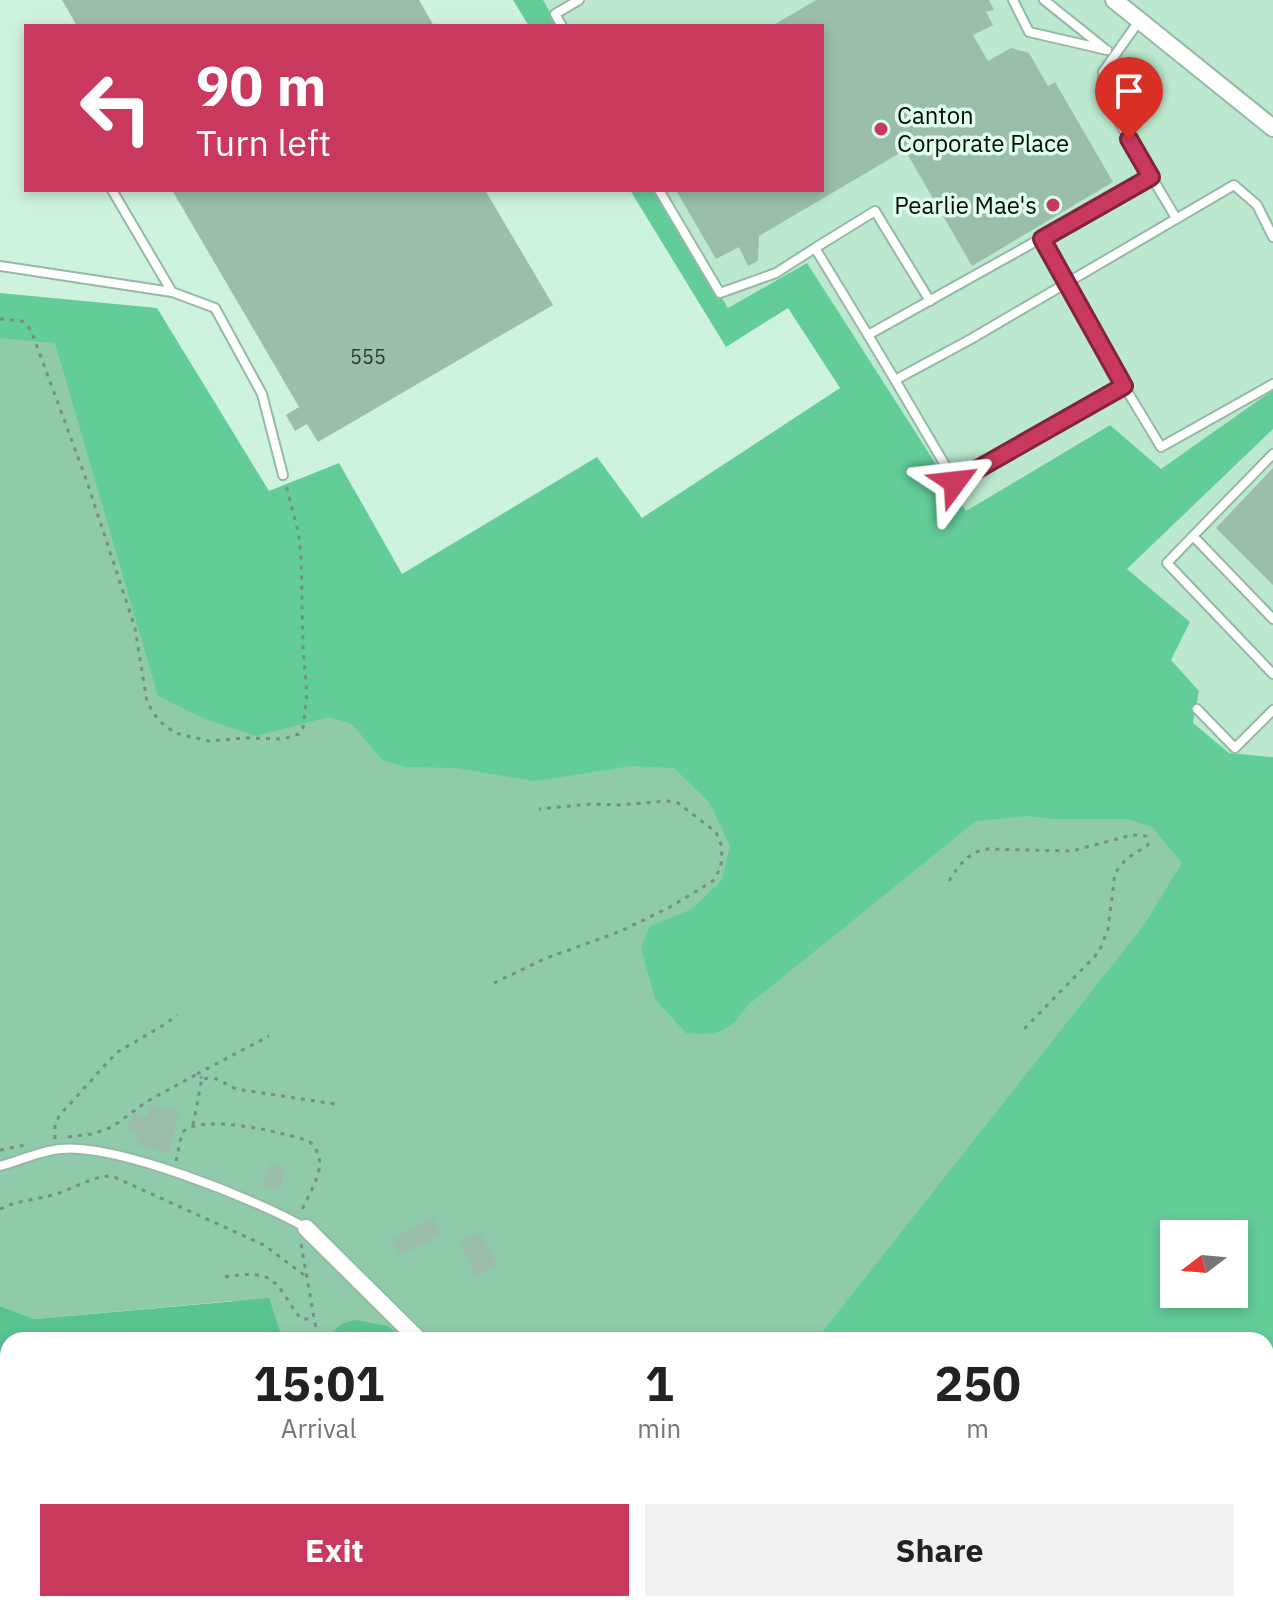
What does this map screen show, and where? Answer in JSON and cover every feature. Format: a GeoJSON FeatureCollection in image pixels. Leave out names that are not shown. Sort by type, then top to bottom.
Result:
{"type":"FeatureCollection","features":[{"type":"Feature","properties":{"kind":"street"},"geometry":{"type":"LineString","coordinates":[[1114,0],[1273,128]]}},
{"type":"Feature","properties":{"kind":"street"},"geometry":{"type":"LineString","coordinates":[[302,1226],[411,1332]]}},
{"type":"Feature","properties":{"kind":"lane"},"geometry":{"type":"LineString","coordinates":[[561,24],[555,14],[579,0]]}},
{"type":"Feature","properties":{"kind":"lane"},"geometry":{"type":"LineString","coordinates":[[1013,0],[1029,32],[1111,53]]}},
{"type":"Feature","properties":{"kind":"lane"},"geometry":{"type":"LineString","coordinates":[[1044,0],[1111,53]]}},
{"type":"Feature","properties":{"kind":"lane"},"geometry":{"type":"LineString","coordinates":[[1140,20],[1111,53],[1103,72],[1106,100],[1176,218]]}},
{"type":"Feature","properties":{"kind":"lane"},"geometry":{"type":"LineString","coordinates":[[868,335],[1151,177]]}},
{"type":"Feature","properties":{"kind":"lane"},"geometry":{"type":"LineString","coordinates":[[895,380],[1234,185],[1257,205],[1273,237]]}},
{"type":"Feature","properties":{"kind":"lane"},"geometry":{"type":"LineString","coordinates":[[113,192],[172,292]]}},
{"type":"Feature","properties":{"kind":"lane"},"geometry":{"type":"LineString","coordinates":[[660,192],[720,293],[776,273],[875,211],[930,301]]}},
{"type":"Feature","properties":{"kind":"lane"},"geometry":{"type":"LineString","coordinates":[[1042,239],[1161,447],[1273,384]]}},
{"type":"Feature","properties":{"kind":"lane"},"geometry":{"type":"LineString","coordinates":[[815,248],[955,482],[1124,386]]}},
{"type":"Feature","properties":{"kind":"lane"},"geometry":{"type":"LineString","coordinates":[[0,266],[172,292],[215,308],[262,394],[283,475]]}},
{"type":"Feature","properties":{"kind":"lane"},"geometry":{"type":"LineString","coordinates":[[1273,454],[1167,563],[1273,674]]}},
{"type":"Feature","properties":{"kind":"lane"},"geometry":{"type":"LineString","coordinates":[[1193,536],[1273,619]]}},
{"type":"Feature","properties":{"kind":"lane"},"geometry":{"type":"LineString","coordinates":[[1197,709],[1235,748],[1273,710]]}},
{"type":"Feature","properties":{"kind":"lane"},"geometry":{"type":"LineString","coordinates":[[0,1166],[59,1149],[102,1151],[239,1197],[302,1226]]}},
{"type":"Feature","properties":{"kind":"path"},"geometry":{"type":"LineString","coordinates":[[0,319],[22,321],[31,330],[86,479],[135,628],[147,702],[158,720],[175,733],[209,741],[283,739],[299,734],[303,728],[307,694],[301,555],[283,475]]}},
{"type":"Feature","properties":{"kind":"path"},"geometry":{"type":"LineString","coordinates":[[494,983],[544,959],[621,931],[670,907],[713,881],[721,867],[722,847],[716,832],[678,803],[591,804],[539,809]]}},
{"type":"Feature","properties":{"kind":"path"},"geometry":{"type":"LineString","coordinates":[[949,881],[961,862],[972,853],[984,849],[1072,851],[1141,834],[1149,840],[1148,845],[1126,859],[1115,873],[1108,929],[1099,952],[1023,1030]]}},
{"type":"Feature","properties":{"kind":"path"},"geometry":{"type":"LineString","coordinates":[[55,1139],[59,1116],[116,1053],[177,1015]]}},
{"type":"Feature","properties":{"kind":"path"},"geometry":{"type":"LineString","coordinates":[[44,1141],[103,1131],[146,1102],[269,1036]]}},
{"type":"Feature","properties":{"kind":"path"},"geometry":{"type":"LineString","coordinates":[[197,1074],[202,1078],[217,1079],[236,1089],[335,1104]]}},
{"type":"Feature","properties":{"kind":"path"},"geometry":{"type":"LineString","coordinates":[[193,1125],[202,1078]]}},
{"type":"Feature","properties":{"kind":"path"},"geometry":{"type":"LineString","coordinates":[[174,1173],[182,1133],[193,1125],[270,1130],[314,1145],[318,1157],[318,1177],[315,1188],[304,1204],[302,1226],[316,1332]]}},
{"type":"Feature","properties":{"kind":"path"},"geometry":{"type":"LineString","coordinates":[[0,1150],[33,1143]]}},
{"type":"Feature","properties":{"kind":"path"},"geometry":{"type":"LineString","coordinates":[[0,1209],[112,1176],[264,1245],[308,1278]]}},
{"type":"Feature","properties":{"kind":"path"},"geometry":{"type":"LineString","coordinates":[[225,1277],[240,1274],[267,1276],[281,1287],[301,1319],[314,1319]]}},
{"type":"Feature","properties":{"kind":"shaded area"},"geometry":{"type":"Polygon","coordinates":[[[513,0],[543,0],[557,24],[528,24],[513,0]]]}},
{"type":"Feature","properties":{"kind":"shaded area"},"geometry":{"type":"Polygon","coordinates":[[[543,0],[1273,0],[1273,390],[1161,469],[1109,425],[966,511],[807,264],[728,308],[658,192],[824,192],[824,24],[557,24],[543,0]]]}},
{"type":"Feature","properties":{"kind":"shaded area"},"geometry":{"type":"Polygon","coordinates":[[[631,192],[658,192],[728,308],[807,263],[966,511],[1110,425],[1161,469],[1273,390],[1273,429],[1127,569],[1190,622],[1171,660],[1199,691],[1193,723],[1229,753],[1273,757],[1273,1332],[822,1332],[1144,925],[1182,863],[1152,827],[1127,819],[1027,816],[976,821],[748,1005],[729,1027],[715,1033],[686,1033],[655,999],[641,948],[650,926],[692,909],[722,880],[730,846],[709,802],[674,768],[631,766],[535,781],[456,768],[405,767],[382,760],[352,724],[329,717],[256,736],[205,719],[158,696],[55,343],[0,338],[0,293],[157,308],[269,491],[339,463],[402,574],[597,457],[642,518],[840,388],[788,308],[726,347],[631,192]]]}},
{"type":"Feature","properties":{"kind":"shaded area"},"geometry":{"type":"Polygon","coordinates":[[[0,314],[63,318],[152,478],[620,751],[1273,807],[1273,1332],[280,1332],[232,1301],[35,1319],[0,1306],[0,314]]]}},
{"type":"Feature","properties":{"kind":"shaded area"},"geometry":{"type":"Polygon","coordinates":[[[1273,429],[1273,757],[1229,753],[1193,723],[1199,691],[1171,660],[1127,569],[1273,429]]]}},
{"type":"Feature","properties":{"kind":"shaded area"},"geometry":{"type":"Polygon","coordinates":[[[269,1298],[280,1331],[0,1332],[0,1306],[35,1319],[269,1298]]]}},
{"type":"Feature","properties":{"kind":"shaded area"},"geometry":{"type":"Polygon","coordinates":[[[356,1320],[388,1326],[395,1332],[334,1332],[347,1322],[356,1320]]]}},
{"type":"Feature","properties":{"kind":"building"},"geometry":{"type":"Polygon","coordinates":[[[62,0],[419,0],[433,24],[76,24],[62,0]]]}},
{"type":"Feature","properties":{"kind":"building","name":"Canton Corporate Place"},"geometry":{"type":"Polygon","coordinates":[[[816,0],[989,0],[994,10],[986,12],[993,25],[973,35],[988,61],[1011,48],[1029,53],[1048,86],[1055,82],[1113,182],[972,266],[905,150],[759,236],[758,261],[748,266],[739,247],[716,259],[677,192],[824,192],[824,24],[775,24],[816,0]]]}},
{"type":"Feature","properties":{"kind":"building"},"geometry":{"type":"Polygon","coordinates":[[[173,192],[486,192],[553,305],[318,442],[307,424],[295,431],[286,415],[299,407],[173,192]]]}},
{"type":"Feature","properties":{"kind":"building"},"geometry":{"type":"Polygon","coordinates":[[[1273,468],[1273,585],[1216,528],[1273,468]]]}},
{"type":"Feature","properties":{"kind":"building"},"geometry":{"type":"Polygon","coordinates":[[[150,1104],[180,1112],[168,1154],[136,1144],[140,1134],[127,1130],[133,1112],[147,1116],[150,1104]]]}},
{"type":"Feature","properties":{"kind":"building"},"geometry":{"type":"Polygon","coordinates":[[[270,1163],[286,1168],[278,1191],[262,1186],[270,1163]]]}},
{"type":"Feature","properties":{"kind":"building"},"geometry":{"type":"Polygon","coordinates":[[[433,1217],[442,1235],[399,1256],[391,1239],[433,1217]]]}},
{"type":"Feature","properties":{"kind":"building"},"geometry":{"type":"Polygon","coordinates":[[[480,1232],[498,1266],[476,1277],[459,1242],[480,1232]]]}},
{"type":"Feature","properties":{"kind":"place","name":"Canton Corporate Place"},"geometry":{"type":"Point","coordinates":[881,129]}},
{"type":"Feature","properties":{"kind":"place","name":"Pearlie Mae's"},"geometry":{"type":"Point","coordinates":[1053,205]}},
{"type":"Feature","properties":{"kind":"route"},"geometry":{"type":"LineString","coordinates":[[955,482],[1124,386],[1042,239],[1151,177],[1129,139]]}}]}
